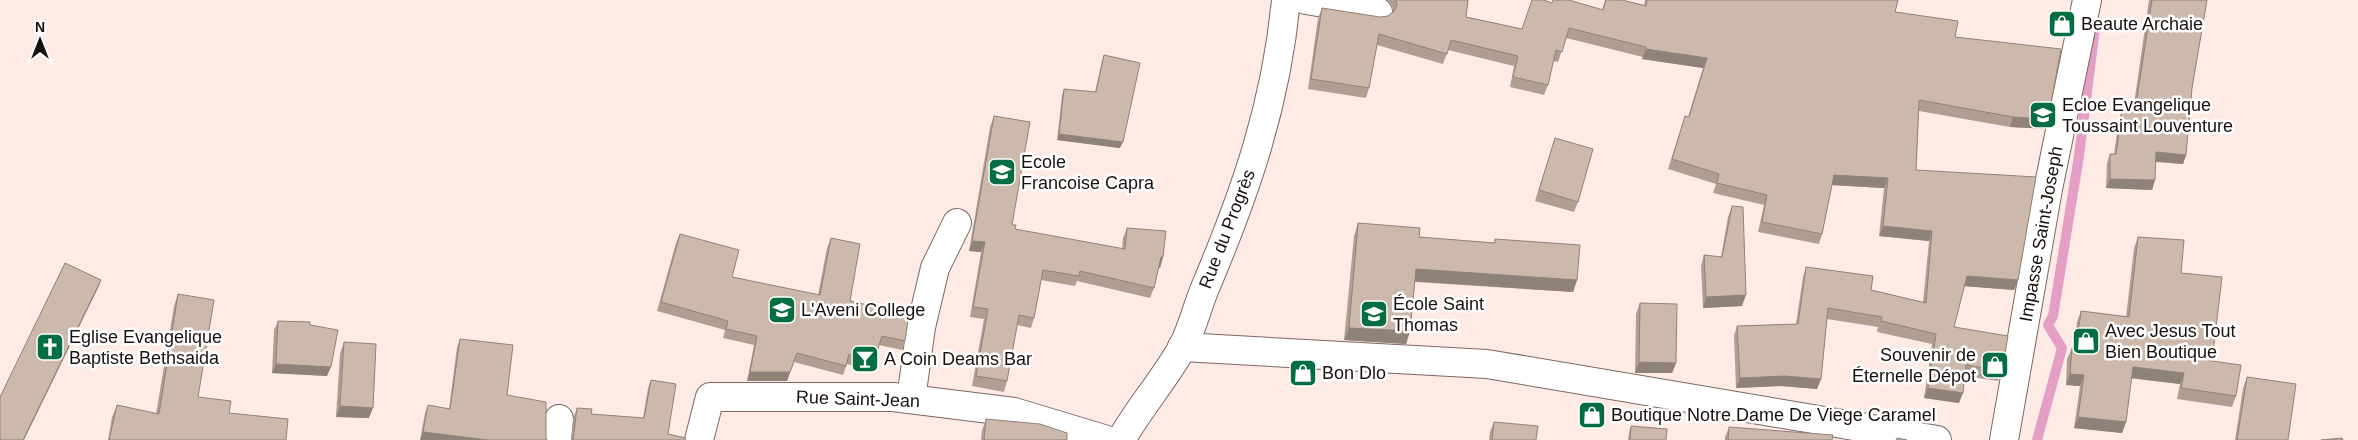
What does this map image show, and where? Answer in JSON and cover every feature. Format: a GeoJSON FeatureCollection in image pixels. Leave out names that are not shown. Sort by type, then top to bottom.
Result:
{"type":"FeatureCollection","features":[{"type":"Feature","properties":{"kind":"street","name":"Rue du Progrès"},"geometry":{"type":"LineString","coordinates":[[1121,440],[1138,410],[1182,347],[1199,301],[1236,216],[1268,112],[1281,51],[1286,0]]}},
{"type":"Feature","properties":{"kind":"street"},"geometry":{"type":"LineString","coordinates":[[1306,0],[1378,12]]}},
{"type":"Feature","properties":{"kind":"street","name":"Impasse Saint-Joseph"},"geometry":{"type":"LineString","coordinates":[[2004,440],[2048,189],[2087,0]]}},
{"type":"Feature","properties":{"kind":"street"},"geometry":{"type":"LineString","coordinates":[[911,399],[921,327],[935,268],[957,223]]}},
{"type":"Feature","properties":{"kind":"street"},"geometry":{"type":"LineString","coordinates":[[1182,347],[1487,364],[1936,440]]}},
{"type":"Feature","properties":{"kind":"street","name":"Rue Saint-Jean"},"geometry":{"type":"LineString","coordinates":[[699,440],[710,396],[893,396],[1014,412],[1107,440]]}},
{"type":"Feature","properties":{"kind":"building"},"geometry":{"type":"Polygon","coordinates":[[[1396,0],[1468,0],[1466,17],[1522,29],[1532,0],[1544,0],[1552,3],[1553,0],[1569,0],[1603,10],[1606,0],[1622,0],[1646,6],[1647,0],[1898,0],[1895,12],[1958,21],[1955,37],[2061,49],[2048,119],[2013,117],[1919,100],[1916,170],[2036,177],[2018,280],[1967,276],[1954,327],[2008,336],[2002,371],[1966,365],[1963,393],[1928,388],[1936,334],[1881,321],[1882,317],[1828,308],[1821,379],[1785,376],[1740,378],[1737,326],[1798,324],[1806,267],[1873,276],[1871,290],[1926,303],[1932,231],[1883,226],[1888,178],[1834,175],[1822,234],[1762,222],[1767,195],[1717,183],[1719,174],[1672,159],[1685,116],[1689,117],[1707,58],[1646,49],[1646,47],[1569,28],[1562,52],[1556,50],[1548,85],[1513,77],[1518,56],[1451,40],[1447,54],[1379,34],[1369,88],[1311,79],[1322,8],[1380,17],[1388,16],[1394,11],[1397,5],[1396,0]]]}},
{"type":"Feature","properties":{"kind":"building"},"geometry":{"type":"Polygon","coordinates":[[[2152,0],[2207,0],[2192,88],[2186,155],[2156,152],[2155,180],[2110,179],[2110,154],[2116,154],[2122,110],[2135,111],[2152,0]]]}},
{"type":"Feature","properties":{"kind":"building"},"geometry":{"type":"Polygon","coordinates":[[[1104,55],[1140,63],[1123,142],[1059,134],[1064,89],[1096,92],[1104,55]]]}},
{"type":"Feature","properties":{"kind":"building"},"geometry":{"type":"Polygon","coordinates":[[[994,116],[1030,122],[1012,225],[1016,225],[1015,229],[1125,249],[1127,228],[1166,231],[1163,257],[1161,257],[1154,288],[1080,271],[1079,276],[1043,270],[1034,318],[1019,315],[1007,381],[976,376],[988,309],[973,307],[985,242],[972,241],[994,116]]]}},
{"type":"Feature","properties":{"kind":"building"},"geometry":{"type":"Polygon","coordinates":[[[1555,138],[1593,149],[1578,202],[1539,190],[1555,138]]]}},
{"type":"Feature","properties":{"kind":"building"},"geometry":{"type":"Polygon","coordinates":[[[1732,206],[1743,207],[1746,295],[1706,297],[1704,255],[1722,257],[1732,206]]]}},
{"type":"Feature","properties":{"kind":"building"},"geometry":{"type":"Polygon","coordinates":[[[1358,223],[1420,228],[1419,237],[1495,243],[1495,239],[1580,245],[1577,280],[1416,269],[1410,331],[1349,328],[1358,223]]]}},
{"type":"Feature","properties":{"kind":"building"},"geometry":{"type":"Polygon","coordinates":[[[680,234],[739,250],[732,277],[820,295],[831,238],[860,244],[850,301],[909,314],[905,341],[882,336],[874,361],[849,354],[846,366],[797,353],[790,372],[750,372],[757,336],[726,329],[728,321],[661,302],[680,234]]]}},
{"type":"Feature","properties":{"kind":"building"},"geometry":{"type":"Polygon","coordinates":[[[2138,237],[2184,240],[2181,273],[2222,277],[2212,361],[2241,365],[2236,396],[2181,388],[2184,373],[2133,367],[2126,422],[2078,417],[2084,375],[2070,374],[2072,348],[2076,348],[2081,311],[2129,317],[2138,237]]]}},
{"type":"Feature","properties":{"kind":"building"},"geometry":{"type":"Polygon","coordinates":[[[65,263],[101,280],[23,440],[0,440],[0,397],[65,263]]]}},
{"type":"Feature","properties":{"kind":"building"},"geometry":{"type":"Polygon","coordinates":[[[178,294],[214,300],[198,397],[231,401],[229,413],[288,419],[286,440],[109,440],[117,405],[159,414],[178,294]]]}},
{"type":"Feature","properties":{"kind":"building"},"geometry":{"type":"Polygon","coordinates":[[[1640,303],[1677,304],[1676,363],[1639,362],[1640,303]]]}},
{"type":"Feature","properties":{"kind":"building"},"geometry":{"type":"Polygon","coordinates":[[[278,321],[310,322],[310,325],[338,330],[331,367],[276,364],[278,321]]]}},
{"type":"Feature","properties":{"kind":"building"},"geometry":{"type":"Polygon","coordinates":[[[460,339],[513,345],[507,395],[546,402],[547,440],[488,440],[423,432],[428,405],[450,409],[460,339]]]}},
{"type":"Feature","properties":{"kind":"building"},"geometry":{"type":"Polygon","coordinates":[[[344,342],[376,344],[373,408],[340,406],[344,342]]]}},
{"type":"Feature","properties":{"kind":"building"},"geometry":{"type":"Polygon","coordinates":[[[2247,377],[2296,384],[2288,440],[2237,440],[2247,377]]]}},
{"type":"Feature","properties":{"kind":"building"},"geometry":{"type":"Polygon","coordinates":[[[651,380],[676,384],[668,434],[686,438],[685,440],[573,440],[577,408],[592,409],[591,414],[644,418],[651,380]]]}},
{"type":"Feature","properties":{"kind":"building"},"geometry":{"type":"Polygon","coordinates":[[[986,419],[1040,424],[1067,433],[1067,440],[984,440],[986,419]]]}},
{"type":"Feature","properties":{"kind":"building"},"geometry":{"type":"Polygon","coordinates":[[[1494,422],[1538,426],[1536,440],[1492,440],[1494,422]]]}},
{"type":"Feature","properties":{"kind":"building"},"geometry":{"type":"Polygon","coordinates":[[[1631,426],[1667,429],[1666,440],[1630,440],[1631,426]]]}},
{"type":"Feature","properties":{"kind":"building"},"geometry":{"type":"Polygon","coordinates":[[[1729,427],[1833,435],[1832,440],[1728,440],[1729,427]]]}},
{"type":"Feature","properties":{"kind":"building"},"geometry":{"type":"Polygon","coordinates":[[[2342,438],[2343,440],[2321,440],[2342,438]]]}},
{"type":"Feature","properties":{"kind":"waterway"},"geometry":{"type":"LineString","coordinates":[[2037,440],[2062,348],[2048,325],[2053,316],[2079,156],[2096,20]]}},
{"type":"Feature","properties":{"kind":"place","name":"Beaute Archaie"},"geometry":{"type":"Point","coordinates":[2062,24]}},
{"type":"Feature","properties":{"kind":"place","name":"Ecloe Evangelique Toussaint Louventure"},"geometry":{"type":"Point","coordinates":[2043,115]}},
{"type":"Feature","properties":{"kind":"place","name":"Ecole Francoise Capra"},"geometry":{"type":"Point","coordinates":[1002,172]}},
{"type":"Feature","properties":{"kind":"place","name":"L'Aveni College"},"geometry":{"type":"Point","coordinates":[782,310]}},
{"type":"Feature","properties":{"kind":"place","name":"École Saint Thomas"},"geometry":{"type":"Point","coordinates":[1374,314]}},
{"type":"Feature","properties":{"kind":"place","name":"Avec Jesus Tout Bien Boutique"},"geometry":{"type":"Point","coordinates":[2086,341]}},
{"type":"Feature","properties":{"kind":"place","name":"Eglise Evangelique Baptiste Bethsaida"},"geometry":{"type":"Point","coordinates":[50,347]}},
{"type":"Feature","properties":{"kind":"place","name":"A Coin Deams Bar"},"geometry":{"type":"Point","coordinates":[865,359]}},
{"type":"Feature","properties":{"kind":"place","name":"Souvenir de Éternelle Dépot"},"geometry":{"type":"Point","coordinates":[1995,365]}},
{"type":"Feature","properties":{"kind":"place","name":"Bon Dlo"},"geometry":{"type":"Point","coordinates":[1303,373]}},
{"type":"Feature","properties":{"kind":"place","name":"Boutique Notre Dame De Viege Caramel"},"geometry":{"type":"Point","coordinates":[1592,415]}}]}
